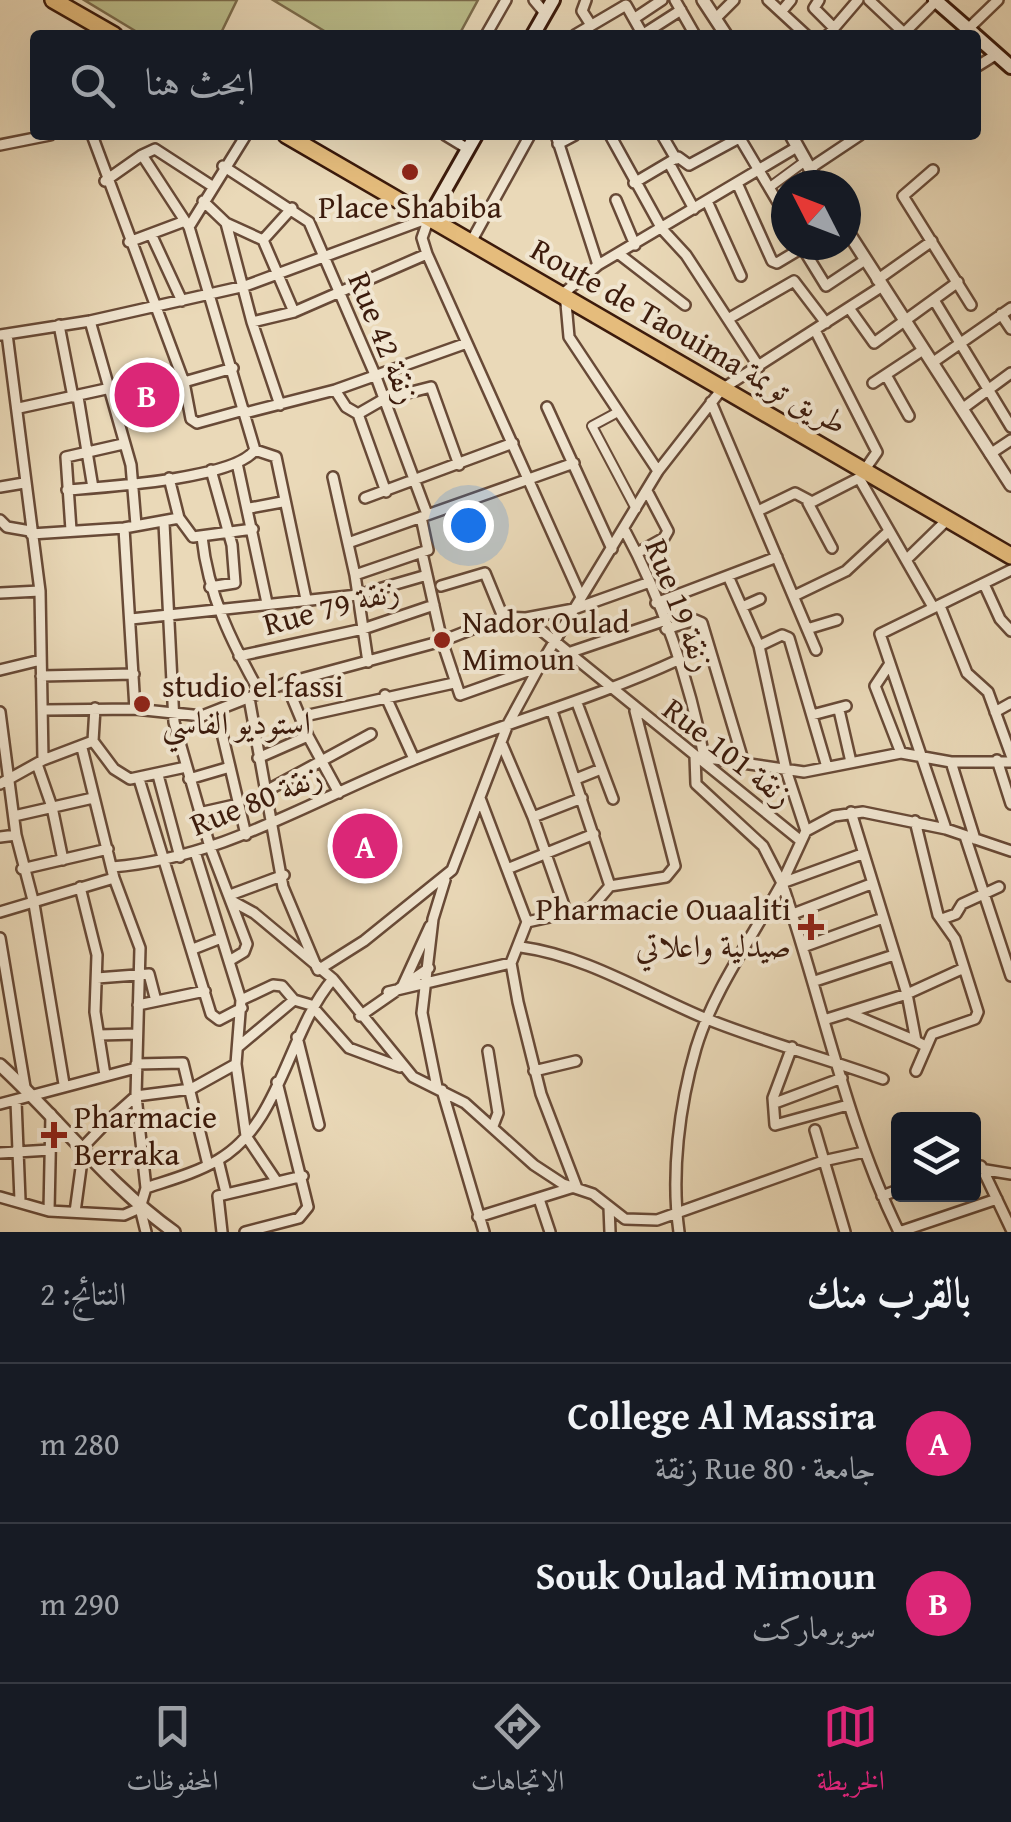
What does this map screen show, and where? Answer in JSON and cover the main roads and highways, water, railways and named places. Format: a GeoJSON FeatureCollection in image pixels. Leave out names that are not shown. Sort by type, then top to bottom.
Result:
{"type":"FeatureCollection","features":[{"type":"Feature","properties":{"kind":"main road"},"geometry":{"type":"LineString","coordinates":[[53,0],[105,30]]}},
{"type":"Feature","properties":{"kind":"main road"},"geometry":{"type":"LineString","coordinates":[[536,30],[553,0]]}},
{"type":"Feature","properties":{"kind":"main road"},"geometry":{"type":"LineString","coordinates":[[936,0],[970,30]]}},
{"type":"Feature","properties":{"kind":"main road"},"geometry":{"type":"LineString","coordinates":[[981,40],[1011,67]]}},
{"type":"Feature","properties":{"kind":"main road","name":"Route de Taouima طريق تويمة"},"geometry":{"type":"LineString","coordinates":[[295,140],[564,296],[716,395],[1011,556]]}},
{"type":"Feature","properties":{"kind":"main road"},"geometry":{"type":"LineString","coordinates":[[429,218],[473,140]]}},
{"type":"Feature","properties":{"kind":"place","name":"Place Shabiba"},"geometry":{"type":"Point","coordinates":[410,172]}},
{"type":"Feature","properties":{"kind":"place","name":"Souk Oulad Mimoun"},"geometry":{"type":"Point","coordinates":[147,395]}},
{"type":"Feature","properties":{"kind":"place","name":"Nador Oulad Mimoun"},"geometry":{"type":"Point","coordinates":[442,640]}},
{"type":"Feature","properties":{"kind":"place","name":"studio el fassi استوديو الفاسي"},"geometry":{"type":"Point","coordinates":[142,704]}},
{"type":"Feature","properties":{"kind":"place","name":"College Al Massira"},"geometry":{"type":"Point","coordinates":[365,846]}},
{"type":"Feature","properties":{"kind":"place","name":"Pharmacie Ouaaliti صيدلية واعلاتي"},"geometry":{"type":"Point","coordinates":[811,927]}},
{"type":"Feature","properties":{"kind":"place","name":"Pharmacie Berraka"},"geometry":{"type":"Point","coordinates":[54,1135]}}]}
